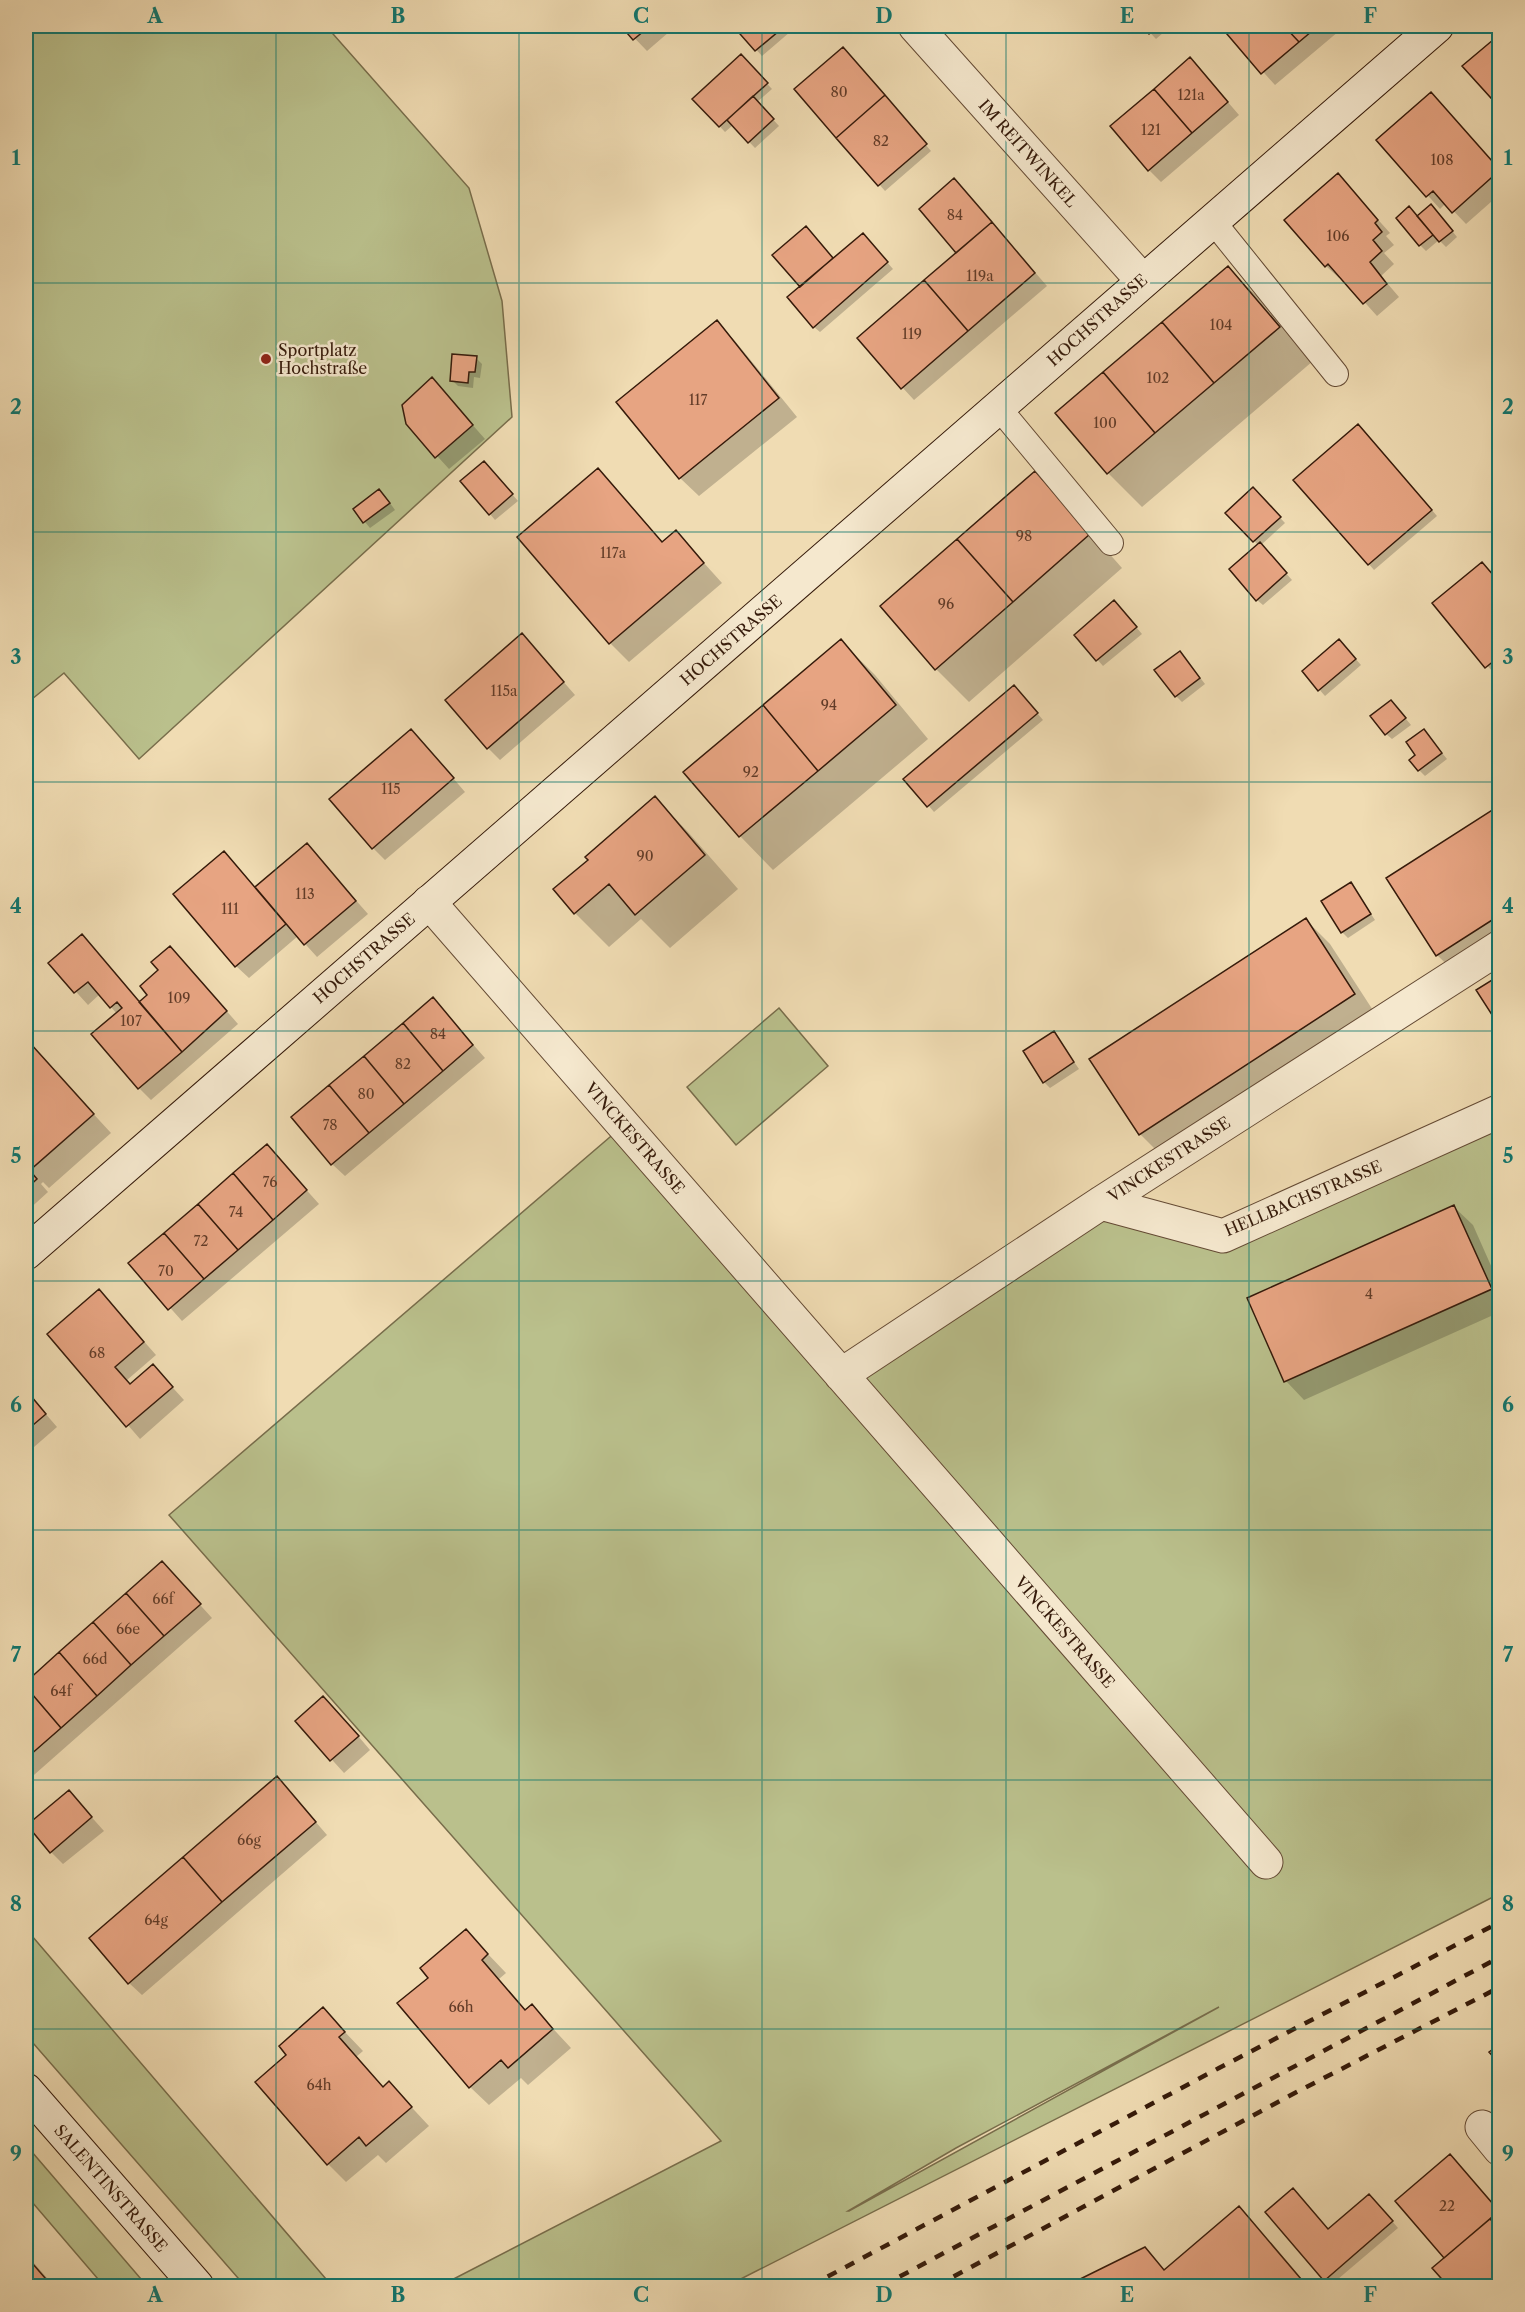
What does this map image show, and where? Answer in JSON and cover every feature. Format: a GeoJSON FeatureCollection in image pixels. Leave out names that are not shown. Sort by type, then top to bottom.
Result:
{"type":"FeatureCollection","features":[{"type":"Feature","properties":{"kind":"street","name":"IM REITWINKEL"},"geometry":{"type":"LineString","coordinates":[[915,26],[1142,280]]}},
{"type":"Feature","properties":{"kind":"street","name":"HOCHSTRASSE"},"geometry":{"type":"LineString","coordinates":[[26,1253],[999,408],[1142,280],[1437,26]]}},
{"type":"Feature","properties":{"kind":"street","name":"VINCKESTRASSE"},"geometry":{"type":"LineString","coordinates":[[429,902],[1266,1862]]}},
{"type":"Feature","properties":{"kind":"street","name":"VINCKESTRASSE"},"geometry":{"type":"LineString","coordinates":[[841,1375],[1101,1203],[1500,946]]}},
{"type":"Feature","properties":{"kind":"street","name":"HELLBACHSTRASSE"},"geometry":{"type":"LineString","coordinates":[[1101,1203],[1223,1236],[1500,1112]]}},
{"type":"Feature","properties":{"kind":"street","name":"SALENTINSTRASSE"},"geometry":{"type":"LineString","coordinates":[[26,2090],[197,2286]]}},
{"type":"Feature","properties":{"kind":"lane"},"geometry":{"type":"LineString","coordinates":[[1212,220],[1336,374]]}},
{"type":"Feature","properties":{"kind":"lane"},"geometry":{"type":"LineString","coordinates":[[999,408],[1111,543]]}},
{"type":"Feature","properties":{"kind":"green space","name":"Sportplatz Hochstraße"},"geometry":{"type":"Polygon","coordinates":[[[26,26],[326,26],[469,188],[502,301],[512,417],[139,759],[64,673],[26,704],[26,26]]]}},
{"type":"Feature","properties":{"kind":"green space"},"geometry":{"type":"Polygon","coordinates":[[[779,1008],[828,1066],[736,1145],[687,1087],[779,1008]]]}},
{"type":"Feature","properties":{"kind":"green space"},"geometry":{"type":"Polygon","coordinates":[[[1499,1111],[1499,1894],[727,2286],[440,2286],[721,2141],[169,1515],[624,1125],[841,1375],[1101,1203],[1223,1236],[1499,1111]],[[1219,2007],[956,2148],[849,2211],[1219,2007]]]}},
{"type":"Feature","properties":{"kind":"green space"},"geometry":{"type":"Polygon","coordinates":[[[26,1929],[332,2286],[245,2286],[26,2035],[26,1929]]]}},
{"type":"Feature","properties":{"kind":"green space"},"geometry":{"type":"Polygon","coordinates":[[[26,2145],[147,2286],[104,2286],[26,2195],[26,2145]]]}},
{"type":"Feature","properties":{"kind":"building"},"geometry":{"type":"Polygon","coordinates":[[[621,26],[650,26],[633,40],[621,26]]]}},
{"type":"Feature","properties":{"kind":"building"},"geometry":{"type":"Polygon","coordinates":[[[733,26],[785,26],[755,51],[733,26]]]}},
{"type":"Feature","properties":{"kind":"building"},"geometry":{"type":"Polygon","coordinates":[[[1142,26],[1159,26],[1149,34],[1142,26]]]}},
{"type":"Feature","properties":{"kind":"building"},"geometry":{"type":"Polygon","coordinates":[[[1222,26],[1284,26],[1299,42],[1261,74],[1222,26]]]}},
{"type":"Feature","properties":{"kind":"building"},"geometry":{"type":"Polygon","coordinates":[[[1284,26],[1318,26],[1299,42],[1284,26]]]}},
{"type":"Feature","properties":{"kind":"building"},"geometry":{"type":"Polygon","coordinates":[[[1500,34],[1500,108],[1462,66],[1500,34]]]}},
{"type":"Feature","properties":{"kind":"building"},"geometry":{"type":"Polygon","coordinates":[[[843,47],[885,95],[836,138],[794,89],[843,47]]]}},
{"type":"Feature","properties":{"kind":"building"},"geometry":{"type":"Polygon","coordinates":[[[741,54],[768,83],[719,127],[692,99],[741,54]]]}},
{"type":"Feature","properties":{"kind":"building"},"geometry":{"type":"Polygon","coordinates":[[[1190,57],[1228,102],[1192,133],[1154,89],[1190,57]]]}},
{"type":"Feature","properties":{"kind":"building"},"geometry":{"type":"Polygon","coordinates":[[[1154,89],[1192,133],[1148,171],[1110,126],[1154,89]]]}},
{"type":"Feature","properties":{"kind":"building"},"geometry":{"type":"Polygon","coordinates":[[[1431,92],[1500,170],[1452,213],[1433,191],[1426,197],[1376,140],[1431,92]]]}},
{"type":"Feature","properties":{"kind":"building"},"geometry":{"type":"Polygon","coordinates":[[[885,95],[927,144],[878,186],[836,138],[885,95]]]}},
{"type":"Feature","properties":{"kind":"building"},"geometry":{"type":"Polygon","coordinates":[[[753,96],[774,119],[748,143],[727,120],[753,96]]]}},
{"type":"Feature","properties":{"kind":"building"},"geometry":{"type":"Polygon","coordinates":[[[1338,173],[1378,220],[1375,223],[1382,232],[1373,240],[1382,251],[1370,262],[1387,284],[1363,304],[1328,264],[1325,267],[1284,220],[1338,173]]]}},
{"type":"Feature","properties":{"kind":"building"},"geometry":{"type":"Polygon","coordinates":[[[954,178],[992,222],[956,253],[919,209],[954,178]]]}},
{"type":"Feature","properties":{"kind":"building"},"geometry":{"type":"Polygon","coordinates":[[[1431,204],[1453,231],[1439,242],[1417,216],[1431,204]]]}},
{"type":"Feature","properties":{"kind":"building"},"geometry":{"type":"Polygon","coordinates":[[[1409,206],[1433,235],[1419,246],[1396,218],[1409,206]]]}},
{"type":"Feature","properties":{"kind":"building"},"geometry":{"type":"Polygon","coordinates":[[[992,222],[1035,273],[968,331],[924,280],[992,222]]]}},
{"type":"Feature","properties":{"kind":"building"},"geometry":{"type":"Polygon","coordinates":[[[806,226],[833,258],[800,287],[772,255],[806,226]]]}},
{"type":"Feature","properties":{"kind":"building"},"geometry":{"type":"Polygon","coordinates":[[[863,233],[888,262],[813,328],[787,297],[863,233]]]}},
{"type":"Feature","properties":{"kind":"building"},"geometry":{"type":"Polygon","coordinates":[[[1228,266],[1280,327],[1214,383],[1162,322],[1228,266]]]}},
{"type":"Feature","properties":{"kind":"building"},"geometry":{"type":"Polygon","coordinates":[[[924,280],[968,331],[901,389],[857,338],[924,280]]]}},
{"type":"Feature","properties":{"kind":"building"},"geometry":{"type":"Polygon","coordinates":[[[717,320],[779,398],[679,479],[616,402],[717,320]]]}},
{"type":"Feature","properties":{"kind":"building"},"geometry":{"type":"Polygon","coordinates":[[[1162,322],[1214,383],[1155,433],[1103,372],[1162,322]]]}},
{"type":"Feature","properties":{"kind":"building"},"geometry":{"type":"Polygon","coordinates":[[[452,354],[477,356],[475,372],[469,372],[468,383],[450,381],[452,354]]]}},
{"type":"Feature","properties":{"kind":"building"},"geometry":{"type":"Polygon","coordinates":[[[1103,372],[1155,433],[1107,474],[1055,413],[1103,372]]]}},
{"type":"Feature","properties":{"kind":"building"},"geometry":{"type":"Polygon","coordinates":[[[432,377],[473,425],[435,458],[406,424],[402,405],[432,377]]]}},
{"type":"Feature","properties":{"kind":"building"},"geometry":{"type":"Polygon","coordinates":[[[1358,424],[1432,510],[1368,565],[1293,480],[1358,424]]]}},
{"type":"Feature","properties":{"kind":"building"},"geometry":{"type":"Polygon","coordinates":[[[484,461],[513,494],[489,515],[460,481],[484,461]]]}},
{"type":"Feature","properties":{"kind":"building"},"geometry":{"type":"Polygon","coordinates":[[[598,468],[662,542],[676,530],[704,563],[609,644],[517,537],[598,468]]]}},
{"type":"Feature","properties":{"kind":"building"},"geometry":{"type":"Polygon","coordinates":[[[1035,471],[1090,534],[1013,602],[957,539],[1035,471]]]}},
{"type":"Feature","properties":{"kind":"building"},"geometry":{"type":"Polygon","coordinates":[[[1253,487],[1281,517],[1253,542],[1225,513],[1253,487]]]}},
{"type":"Feature","properties":{"kind":"building"},"geometry":{"type":"Polygon","coordinates":[[[379,489],[390,503],[363,523],[353,509],[379,489]]]}},
{"type":"Feature","properties":{"kind":"building"},"geometry":{"type":"Polygon","coordinates":[[[957,539],[1013,602],[935,670],[880,606],[957,539]]]}},
{"type":"Feature","properties":{"kind":"building"},"geometry":{"type":"Polygon","coordinates":[[[1260,542],[1287,573],[1256,601],[1229,569],[1260,542]]]}},
{"type":"Feature","properties":{"kind":"building"},"geometry":{"type":"Polygon","coordinates":[[[1482,562],[1500,583],[1500,656],[1485,668],[1432,603],[1482,562]]]}},
{"type":"Feature","properties":{"kind":"building"},"geometry":{"type":"Polygon","coordinates":[[[1114,600],[1137,627],[1096,661],[1074,635],[1114,600]]]}},
{"type":"Feature","properties":{"kind":"building"},"geometry":{"type":"Polygon","coordinates":[[[522,633],[564,682],[487,749],[445,700],[522,633]]]}},
{"type":"Feature","properties":{"kind":"building"},"geometry":{"type":"Polygon","coordinates":[[[841,639],[896,705],[818,771],[763,705],[841,639]]]}},
{"type":"Feature","properties":{"kind":"building"},"geometry":{"type":"Polygon","coordinates":[[[1339,639],[1356,659],[1318,691],[1302,671],[1339,639]]]}},
{"type":"Feature","properties":{"kind":"building"},"geometry":{"type":"Polygon","coordinates":[[[1180,651],[1200,678],[1175,697],[1154,670],[1180,651]]]}},
{"type":"Feature","properties":{"kind":"building"},"geometry":{"type":"Polygon","coordinates":[[[1014,685],[1038,713],[927,807],[903,779],[1014,685]]]}},
{"type":"Feature","properties":{"kind":"building"},"geometry":{"type":"Polygon","coordinates":[[[1391,700],[1406,718],[1385,735],[1370,716],[1391,700]]]}},
{"type":"Feature","properties":{"kind":"building"},"geometry":{"type":"Polygon","coordinates":[[[763,705],[818,771],[739,837],[683,772],[763,705]]]}},
{"type":"Feature","properties":{"kind":"building"},"geometry":{"type":"Polygon","coordinates":[[[411,729],[454,778],[372,849],[329,799],[411,729]]]}},
{"type":"Feature","properties":{"kind":"building"},"geometry":{"type":"Polygon","coordinates":[[[1424,729],[1442,753],[1418,771],[1409,760],[1415,755],[1406,742],[1424,729]]]}},
{"type":"Feature","properties":{"kind":"building"},"geometry":{"type":"Polygon","coordinates":[[[655,796],[705,855],[635,915],[609,884],[574,914],[553,889],[588,860],[585,857],[655,796]]]}},
{"type":"Feature","properties":{"kind":"building"},"geometry":{"type":"Polygon","coordinates":[[[1500,805],[1500,915],[1436,956],[1386,878],[1500,805]]]}},
{"type":"Feature","properties":{"kind":"building"},"geometry":{"type":"Polygon","coordinates":[[[307,843],[356,901],[304,945],[255,887],[307,843]]]}},
{"type":"Feature","properties":{"kind":"building"},"geometry":{"type":"Polygon","coordinates":[[[224,851],[286,924],[235,967],[173,894],[224,851]]]}},
{"type":"Feature","properties":{"kind":"building"},"geometry":{"type":"Polygon","coordinates":[[[1351,882],[1371,914],[1341,933],[1321,901],[1351,882]]]}},
{"type":"Feature","properties":{"kind":"building"},"geometry":{"type":"Polygon","coordinates":[[[1306,918],[1355,994],[1139,1135],[1089,1059],[1306,918]]]}},
{"type":"Feature","properties":{"kind":"building"},"geometry":{"type":"Polygon","coordinates":[[[82,934],[182,1052],[138,1089],[91,1034],[122,1008],[117,1002],[110,1008],[88,982],[74,993],[48,963],[82,934]]]}},
{"type":"Feature","properties":{"kind":"building"},"geometry":{"type":"Polygon","coordinates":[[[170,946],[227,1011],[182,1052],[139,1002],[147,995],[140,986],[158,970],[151,962],[170,946]]]}},
{"type":"Feature","properties":{"kind":"building"},"geometry":{"type":"Polygon","coordinates":[[[1500,975],[1500,1019],[1496,1021],[1476,990],[1500,975]]]}},
{"type":"Feature","properties":{"kind":"building"},"geometry":{"type":"Polygon","coordinates":[[[433,997],[473,1045],[443,1071],[403,1023],[433,997]]]}},
{"type":"Feature","properties":{"kind":"building"},"geometry":{"type":"Polygon","coordinates":[[[403,1023],[443,1071],[404,1104],[364,1056],[403,1023]]]}},
{"type":"Feature","properties":{"kind":"building"},"geometry":{"type":"Polygon","coordinates":[[[1054,1031],[1074,1062],[1043,1083],[1023,1051],[1054,1031]]]}},
{"type":"Feature","properties":{"kind":"building"},"geometry":{"type":"Polygon","coordinates":[[[30,1043],[94,1114],[29,1171],[26,1166],[26,1047],[30,1043]]]}},
{"type":"Feature","properties":{"kind":"building"},"geometry":{"type":"Polygon","coordinates":[[[364,1056],[404,1104],[369,1133],[329,1085],[364,1056]]]}},
{"type":"Feature","properties":{"kind":"building"},"geometry":{"type":"Polygon","coordinates":[[[329,1085],[369,1133],[331,1165],[291,1117],[329,1085]]]}},
{"type":"Feature","properties":{"kind":"building"},"geometry":{"type":"Polygon","coordinates":[[[267,1144],[307,1190],[273,1220],[233,1173],[267,1144]]]}},
{"type":"Feature","properties":{"kind":"building"},"geometry":{"type":"Polygon","coordinates":[[[26,1166],[37,1179],[26,1189],[26,1166]]]}},
{"type":"Feature","properties":{"kind":"building"},"geometry":{"type":"Polygon","coordinates":[[[233,1173],[273,1220],[238,1250],[198,1204],[233,1173]]]}},
{"type":"Feature","properties":{"kind":"building"},"geometry":{"type":"Polygon","coordinates":[[[198,1204],[238,1250],[204,1279],[164,1233],[198,1204]]]}},
{"type":"Feature","properties":{"kind":"building"},"geometry":{"type":"Polygon","coordinates":[[[1454,1205],[1492,1289],[1284,1382],[1247,1298],[1454,1205]]]}},
{"type":"Feature","properties":{"kind":"building"},"geometry":{"type":"Polygon","coordinates":[[[164,1233],[204,1279],[168,1310],[128,1263],[164,1233]]]}},
{"type":"Feature","properties":{"kind":"building"},"geometry":{"type":"Polygon","coordinates":[[[99,1289],[144,1342],[115,1367],[130,1384],[153,1364],[173,1387],[126,1427],[47,1334],[99,1289]]]}},
{"type":"Feature","properties":{"kind":"building"},"geometry":{"type":"Polygon","coordinates":[[[26,1390],[46,1414],[26,1431],[26,1390]]]}},
{"type":"Feature","properties":{"kind":"building"},"geometry":{"type":"Polygon","coordinates":[[[162,1561],[201,1604],[164,1636],[126,1593],[162,1561]]]}},
{"type":"Feature","properties":{"kind":"building"},"geometry":{"type":"Polygon","coordinates":[[[126,1593],[164,1636],[131,1665],[93,1622],[126,1593]]]}},
{"type":"Feature","properties":{"kind":"building"},"geometry":{"type":"Polygon","coordinates":[[[93,1622],[131,1665],[97,1696],[59,1652],[93,1622]]]}},
{"type":"Feature","properties":{"kind":"building"},"geometry":{"type":"Polygon","coordinates":[[[59,1652],[97,1696],[61,1728],[26,1687],[26,1682],[59,1652]]]}},
{"type":"Feature","properties":{"kind":"building"},"geometry":{"type":"Polygon","coordinates":[[[26,1687],[61,1728],[29,1756],[26,1752],[26,1687]]]}},
{"type":"Feature","properties":{"kind":"building"},"geometry":{"type":"Polygon","coordinates":[[[323,1696],[359,1736],[330,1761],[295,1721],[323,1696]]]}},
{"type":"Feature","properties":{"kind":"building"},"geometry":{"type":"Polygon","coordinates":[[[277,1776],[316,1822],[222,1902],[183,1857],[277,1776]]]}},
{"type":"Feature","properties":{"kind":"building"},"geometry":{"type":"Polygon","coordinates":[[[69,1790],[92,1817],[50,1853],[27,1825],[69,1790]]]}},
{"type":"Feature","properties":{"kind":"building"},"geometry":{"type":"Polygon","coordinates":[[[183,1857],[222,1902],[128,1984],[89,1938],[183,1857]]]}},
{"type":"Feature","properties":{"kind":"building"},"geometry":{"type":"Polygon","coordinates":[[[466,1929],[488,1954],[482,1960],[525,2010],[532,2004],[553,2029],[508,2068],[501,2060],[469,2088],[397,2003],[428,1978],[420,1968],[466,1929]]]}},
{"type":"Feature","properties":{"kind":"building"},"geometry":{"type":"Polygon","coordinates":[[[323,2007],[345,2032],[339,2037],[383,2087],[389,2081],[412,2107],[366,2146],[359,2137],[327,2165],[255,2082],[286,2055],[279,2046],[323,2007]]]}},
{"type":"Feature","properties":{"kind":"building"},"geometry":{"type":"Polygon","coordinates":[[[1500,2044],[1500,2064],[1489,2052],[1500,2044]]]}},
{"type":"Feature","properties":{"kind":"building"},"geometry":{"type":"Polygon","coordinates":[[[1450,2154],[1499,2211],[1444,2258],[1395,2201],[1450,2154]]]}},
{"type":"Feature","properties":{"kind":"building"},"geometry":{"type":"Polygon","coordinates":[[[1293,2188],[1328,2229],[1369,2194],[1393,2221],[1324,2281],[1265,2212],[1293,2188]]]}},
{"type":"Feature","properties":{"kind":"building"},"geometry":{"type":"Polygon","coordinates":[[[1239,2206],[1307,2286],[1066,2286],[1145,2247],[1164,2270],[1239,2206]]]}},
{"type":"Feature","properties":{"kind":"building"},"geometry":{"type":"Polygon","coordinates":[[[1490,2219],[1500,2229],[1500,2286],[1448,2286],[1432,2268],[1490,2219]]]}},
{"type":"Feature","properties":{"kind":"building"},"geometry":{"type":"Polygon","coordinates":[[[26,2256],[52,2286],[26,2286],[26,2256]]]}},
{"type":"Feature","properties":{"kind":"railway"},"geometry":{"type":"LineString","coordinates":[[810,2286],[1219,2068],[1500,1922]]}},
{"type":"Feature","properties":{"kind":"railway"},"geometry":{"type":"LineString","coordinates":[[882,2286],[1500,1957]]}},
{"type":"Feature","properties":{"kind":"railway"},"geometry":{"type":"LineString","coordinates":[[936,2286],[1291,2095],[1500,1987]]}},
{"type":"Feature","properties":{"kind":"place","name":"Sportplatz Hochstraße"},"geometry":{"type":"Point","coordinates":[266,359]}}]}
